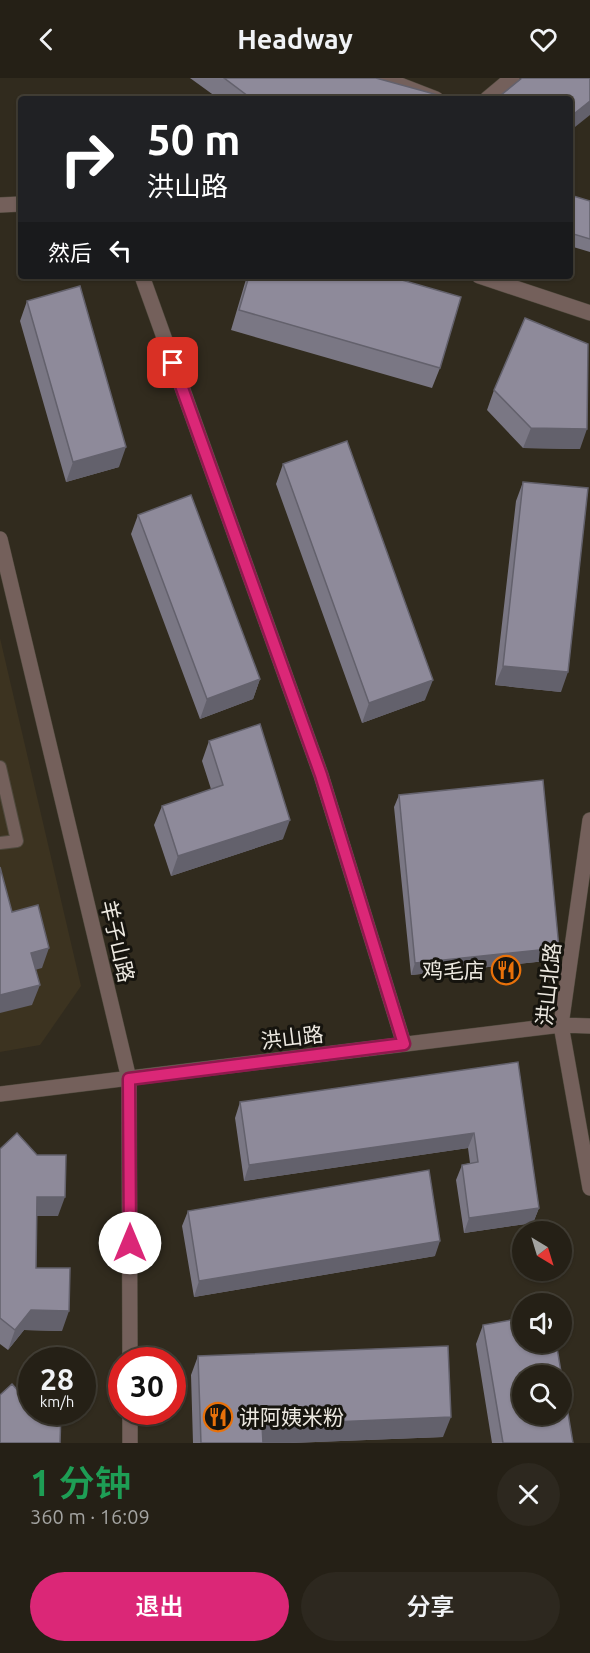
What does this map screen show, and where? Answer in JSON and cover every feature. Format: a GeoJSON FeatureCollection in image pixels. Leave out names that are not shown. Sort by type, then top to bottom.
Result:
{"type":"FeatureCollection","features":[{"type":"Feature","properties":{"kind":"street"},"geometry":{"type":"LineString","coordinates":[[382,78],[428,96]]}},
{"type":"Feature","properties":{"kind":"street"},"geometry":{"type":"LineString","coordinates":[[491,96],[512,78]]}},
{"type":"Feature","properties":{"kind":"street"},"geometry":{"type":"LineString","coordinates":[[0,205],[18,204]]}},
{"type":"Feature","properties":{"kind":"street"},"geometry":{"type":"LineString","coordinates":[[143,279],[321,775],[404,1044]]}},
{"type":"Feature","properties":{"kind":"street"},"geometry":{"type":"LineString","coordinates":[[488,279],[590,313]]}},
{"type":"Feature","properties":{"kind":"street","name":"羊子山路"},"geometry":{"type":"LineString","coordinates":[[1,549],[129,1079],[130,1347]]}},
{"type":"Feature","properties":{"kind":"street","name":"洪山北路"},"geometry":{"type":"LineString","coordinates":[[590,820],[561,1024],[590,1188]]}},
{"type":"Feature","properties":{"kind":"street","name":"洪山路"},"geometry":{"type":"LineString","coordinates":[[0,1094],[561,1024],[590,1026]]}},
{"type":"Feature","properties":{"kind":"street"},"geometry":{"type":"LineString","coordinates":[[130,1425],[130,1443]]}},
{"type":"Feature","properties":{"kind":"lane"},"geometry":{"type":"LineString","coordinates":[[0,767],[17,841],[0,843]]}},
{"type":"Feature","properties":{"kind":"shaded area"},"geometry":{"type":"Polygon","coordinates":[[[0,638],[81,986],[40,1045],[0,1052],[0,638]]]}},
{"type":"Feature","properties":{"kind":"building"},"geometry":{"type":"Polygon","coordinates":[[[224,78],[376,78],[442,96],[248,96],[224,78]]]}},
{"type":"Feature","properties":{"kind":"building"},"geometry":{"type":"Polygon","coordinates":[[[522,78],[590,78],[590,101],[573,115],[573,96],[500,96],[522,78]]]}},
{"type":"Feature","properties":{"kind":"building"},"geometry":{"type":"Polygon","coordinates":[[[573,196],[590,201],[590,239],[573,234],[573,196]]]}},
{"type":"Feature","properties":{"kind":"building"},"geometry":{"type":"Polygon","coordinates":[[[248,279],[398,279],[461,297],[440,368],[239,310],[248,279]]]}},
{"type":"Feature","properties":{"kind":"building"},"geometry":{"type":"Polygon","coordinates":[[[80,286],[126,447],[73,462],[27,301],[80,286]]]}},
{"type":"Feature","properties":{"kind":"building"},"geometry":{"type":"Polygon","coordinates":[[[525,318],[588,344],[587,429],[531,428],[494,390],[525,318]]]}},
{"type":"Feature","properties":{"kind":"building"},"geometry":{"type":"Polygon","coordinates":[[[347,441],[433,680],[369,703],[283,464],[347,441]]]}},
{"type":"Feature","properties":{"kind":"building"},"geometry":{"type":"Polygon","coordinates":[[[523,482],[588,488],[568,672],[503,666],[523,482]]]}},
{"type":"Feature","properties":{"kind":"building"},"geometry":{"type":"Polygon","coordinates":[[[191,495],[260,679],[207,699],[138,515],[191,495]]]}},
{"type":"Feature","properties":{"kind":"building"},"geometry":{"type":"Polygon","coordinates":[[[260,724],[290,820],[178,856],[162,806],[223,785],[209,741],[260,724]]]}},
{"type":"Feature","properties":{"kind":"building"},"geometry":{"type":"Polygon","coordinates":[[[543,780],[559,948],[415,963],[399,795],[543,780]]]}},
{"type":"Feature","properties":{"kind":"building"},"geometry":{"type":"Polygon","coordinates":[[[0,867],[12,912],[38,905],[49,948],[31,953],[40,985],[0,995],[0,867]]]}},
{"type":"Feature","properties":{"kind":"building"},"geometry":{"type":"Polygon","coordinates":[[[518,1062],[539,1208],[469,1218],[462,1165],[478,1162],[474,1133],[249,1165],[240,1102],[518,1062]]]}},
{"type":"Feature","properties":{"kind":"building"},"geometry":{"type":"Polygon","coordinates":[[[17,1133],[37,1155],[66,1155],[65,1197],[37,1197],[36,1268],[70,1268],[69,1311],[31,1310],[15,1330],[0,1318],[0,1149],[17,1133]]]}},
{"type":"Feature","properties":{"kind":"building"},"geometry":{"type":"Polygon","coordinates":[[[429,1170],[440,1241],[199,1281],[188,1211],[429,1170]]]}},
{"type":"Feature","properties":{"kind":"building"},"geometry":{"type":"Polygon","coordinates":[[[512,1320],[512,1353],[558,1353],[560,1365],[512,1365],[512,1425],[570,1425],[573,1443],[503,1443],[483,1325],[512,1320]]]}},
{"type":"Feature","properties":{"kind":"building"},"geometry":{"type":"Polygon","coordinates":[[[448,1346],[451,1417],[262,1425],[263,1443],[201,1443],[198,1356],[448,1346]]]}},
{"type":"Feature","properties":{"kind":"building"},"geometry":{"type":"Polygon","coordinates":[[[12,1384],[18,1391],[18,1425],[61,1425],[60,1443],[0,1443],[0,1395],[12,1384]]]}},
{"type":"Feature","properties":{"kind":"place","name":"鸡毛店"},"geometry":{"type":"Point","coordinates":[506,970]}},
{"type":"Feature","properties":{"kind":"place","name":"讲阿姨米粉"},"geometry":{"type":"Point","coordinates":[218,1417]}},
{"type":"Feature","properties":{"kind":"route"},"geometry":{"type":"LineString","coordinates":[[130,1243],[129,1079],[404,1044],[321,775],[173,363]]}}]}
